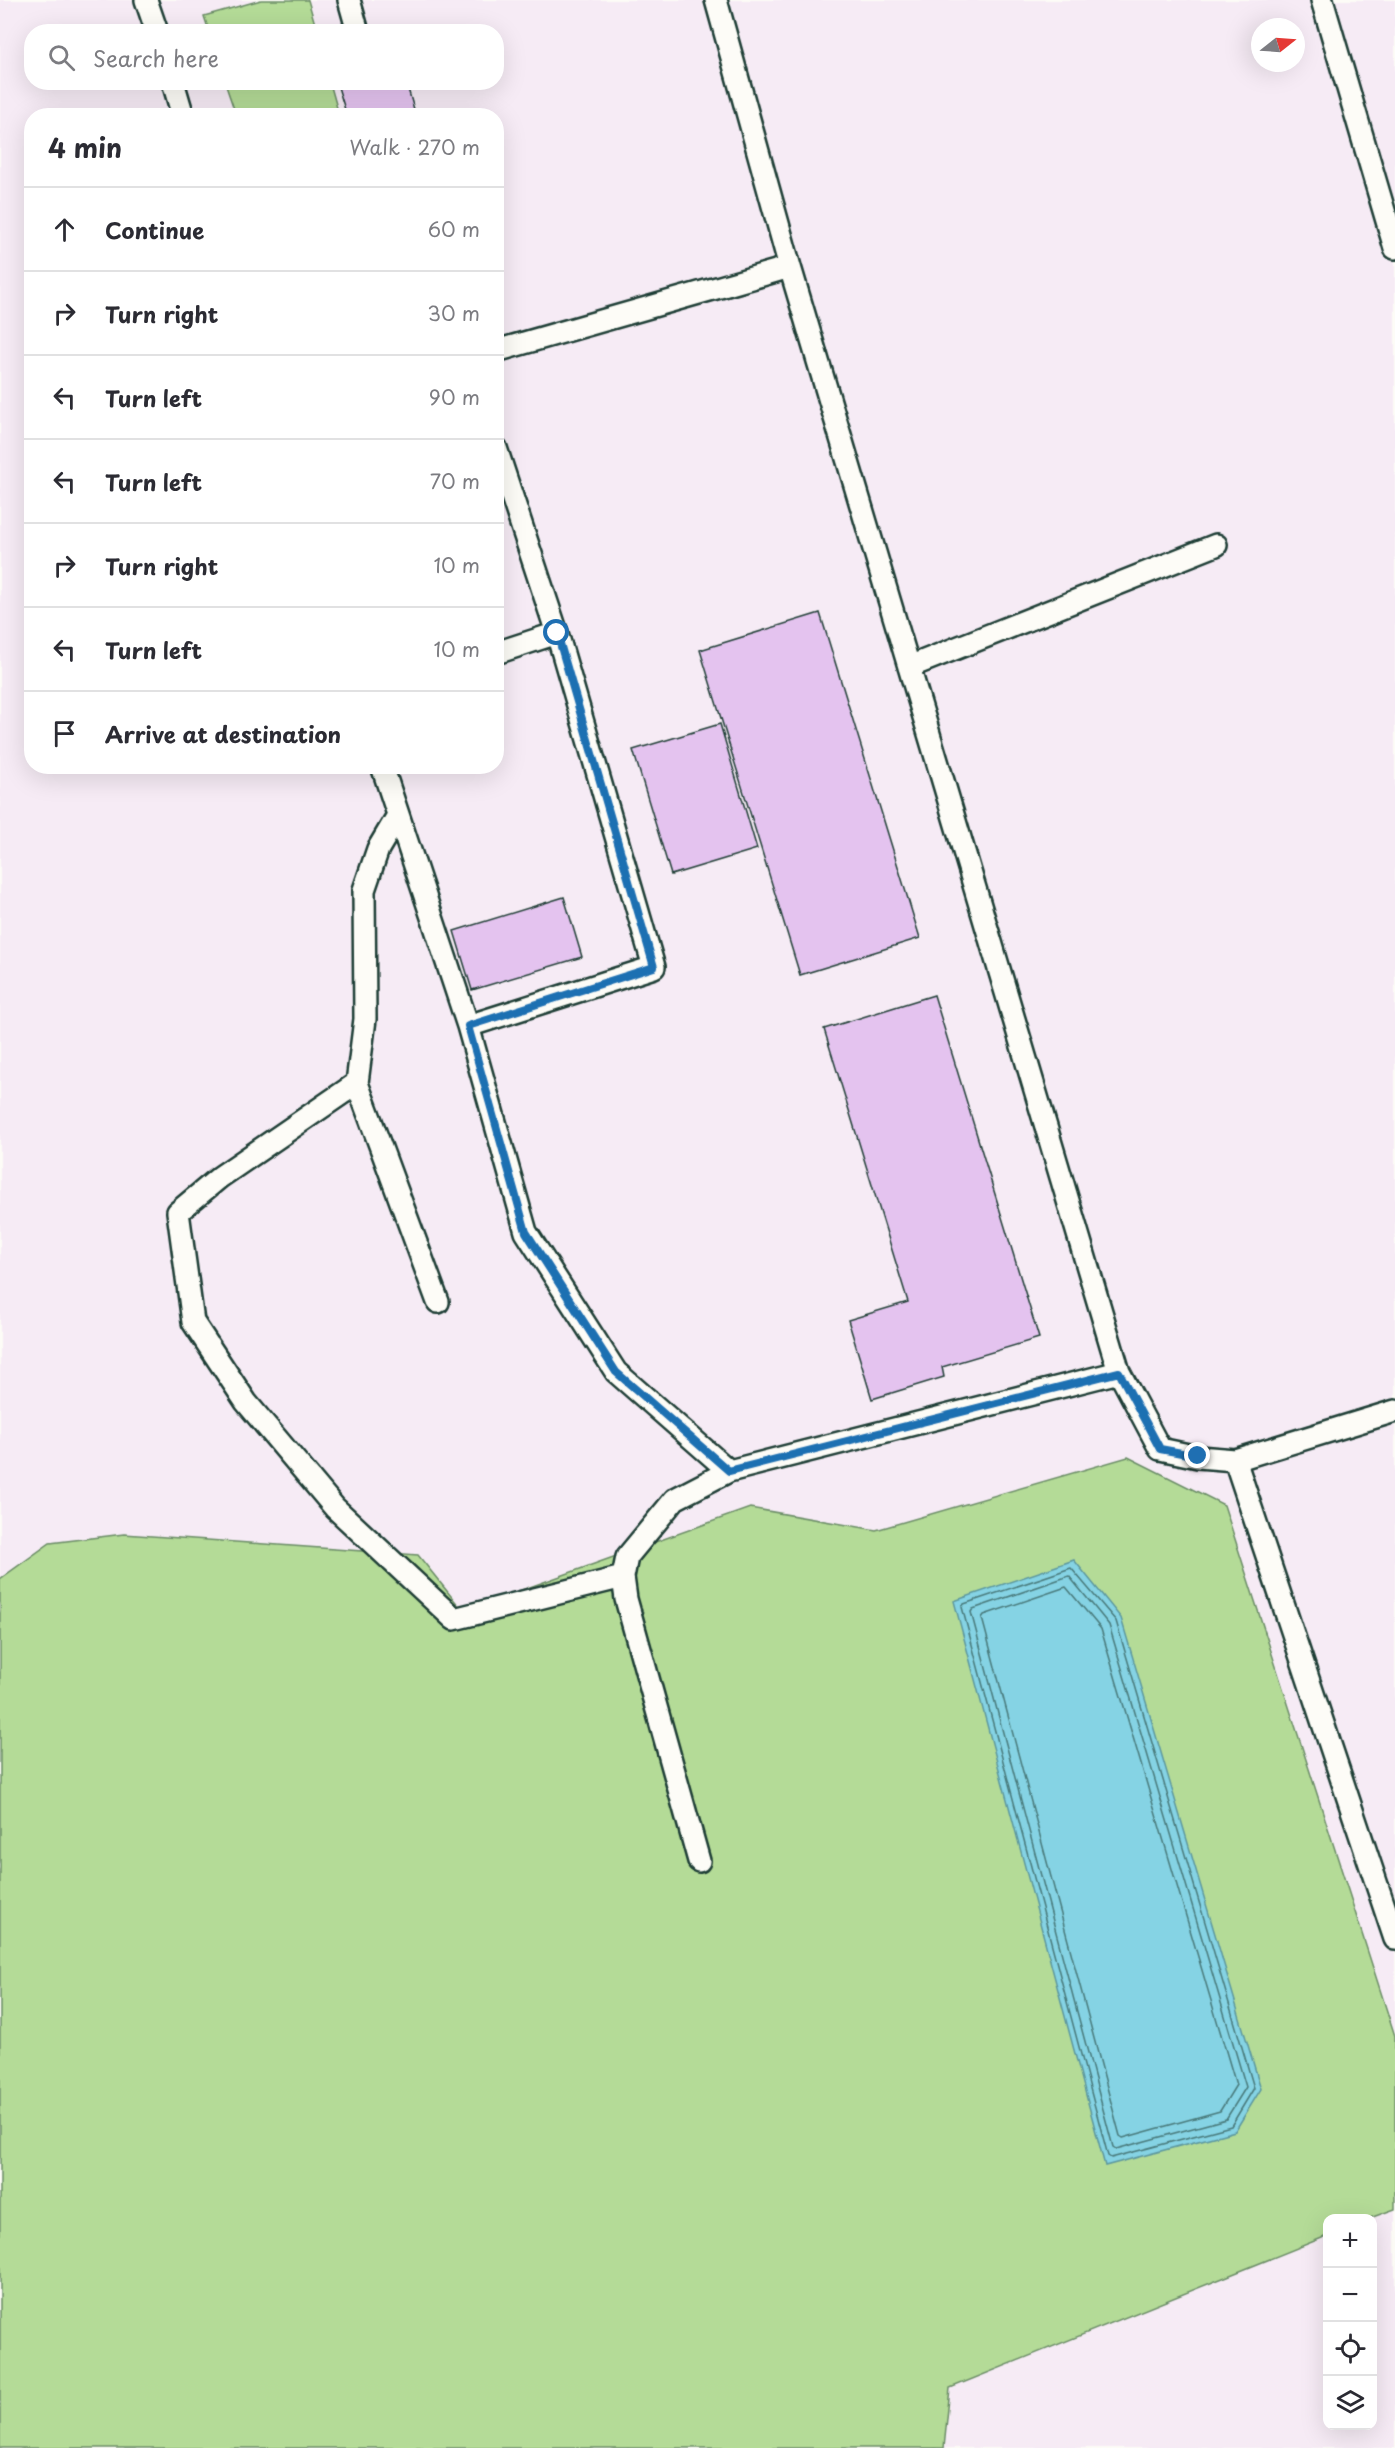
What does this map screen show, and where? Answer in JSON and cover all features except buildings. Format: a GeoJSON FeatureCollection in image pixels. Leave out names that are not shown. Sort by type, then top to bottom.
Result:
{"type":"FeatureCollection","features":[{"type":"Feature","properties":{"kind":"lane"},"geometry":{"type":"LineString","coordinates":[[146,0],[154,24]]}},
{"type":"Feature","properties":{"kind":"lane"},"geometry":{"type":"LineString","coordinates":[[349,0],[356,24]]}},
{"type":"Feature","properties":{"kind":"lane"},"geometry":{"type":"LineString","coordinates":[[716,0],[790,267],[1119,1372],[1160,1449],[1198,1456],[1235,1460],[1395,1411]]}},
{"type":"Feature","properties":{"kind":"lane"},"geometry":{"type":"LineString","coordinates":[[1322,0],[1395,248]]}},
{"type":"Feature","properties":{"kind":"lane"},"geometry":{"type":"LineString","coordinates":[[175,90],[181,108]]}},
{"type":"Feature","properties":{"kind":"lane"},"geometry":{"type":"LineString","coordinates":[[504,349],[790,267]]}},
{"type":"Feature","properties":{"kind":"lane"},"geometry":{"type":"LineString","coordinates":[[468,1026],[654,967],[557,633],[504,472]]}},
{"type":"Feature","properties":{"kind":"lane"},"geometry":{"type":"LineString","coordinates":[[909,667],[1216,545]]}},
{"type":"Feature","properties":{"kind":"lane"},"geometry":{"type":"LineString","coordinates":[[504,650],[557,633]]}},
{"type":"Feature","properties":{"kind":"lane"},"geometry":{"type":"LineString","coordinates":[[383,774],[468,1026],[526,1232],[616,1372],[729,1471]]}},
{"type":"Feature","properties":{"kind":"lane"},"geometry":{"type":"LineString","coordinates":[[397,818],[378,849],[364,890],[365,1019],[357,1083],[438,1302]]}},
{"type":"Feature","properties":{"kind":"lane"},"geometry":{"type":"LineString","coordinates":[[357,1083],[220,1177],[178,1212],[194,1322],[246,1402],[334,1508],[454,1619],[623,1577]]}},
{"type":"Feature","properties":{"kind":"lane"},"geometry":{"type":"LineString","coordinates":[[699,1861],[626,1599],[623,1577],[627,1557],[675,1499],[729,1471],[1119,1372]]}},
{"type":"Feature","properties":{"kind":"lane"},"geometry":{"type":"LineString","coordinates":[[1235,1460],[1395,1939]]}},
{"type":"Feature","properties":{"kind":"shaded area"},"geometry":{"type":"Polygon","coordinates":[[[0,0],[1395,0],[1395,2448],[0,2448],[0,0]]]}},
{"type":"Feature","properties":{"kind":"green space"},"geometry":{"type":"Polygon","coordinates":[[[261,0],[308,0],[315,24],[207,24],[204,16],[261,0]]]}},
{"type":"Feature","properties":{"kind":"green space"},"geometry":{"type":"Polygon","coordinates":[[[227,90],[332,90],[337,108],[234,108],[227,90]]]}},
{"type":"Feature","properties":{"kind":"green space"},"geometry":{"type":"Polygon","coordinates":[[[1128,1457],[1224,1505],[1395,2036],[1395,2209],[1377,2215],[1323,2214],[1323,2238],[950,2388],[944,2448],[0,2448],[0,1579],[50,1543],[124,1534],[418,1555],[463,1611],[750,1508],[876,1530],[1128,1457]]]}},
{"type":"Feature","properties":{"kind":"water"},"geometry":{"type":"Polygon","coordinates":[[[1074,1560],[1121,1618],[1261,2089],[1235,2131],[1105,2166],[954,1601],[1074,1560]]]}},
{"type":"Feature","properties":{"kind":"route"},"geometry":{"type":"LineString","coordinates":[[557,633],[654,967],[468,1026],[526,1232],[616,1372],[729,1471],[1119,1372],[1160,1449],[1198,1456]]}}]}
